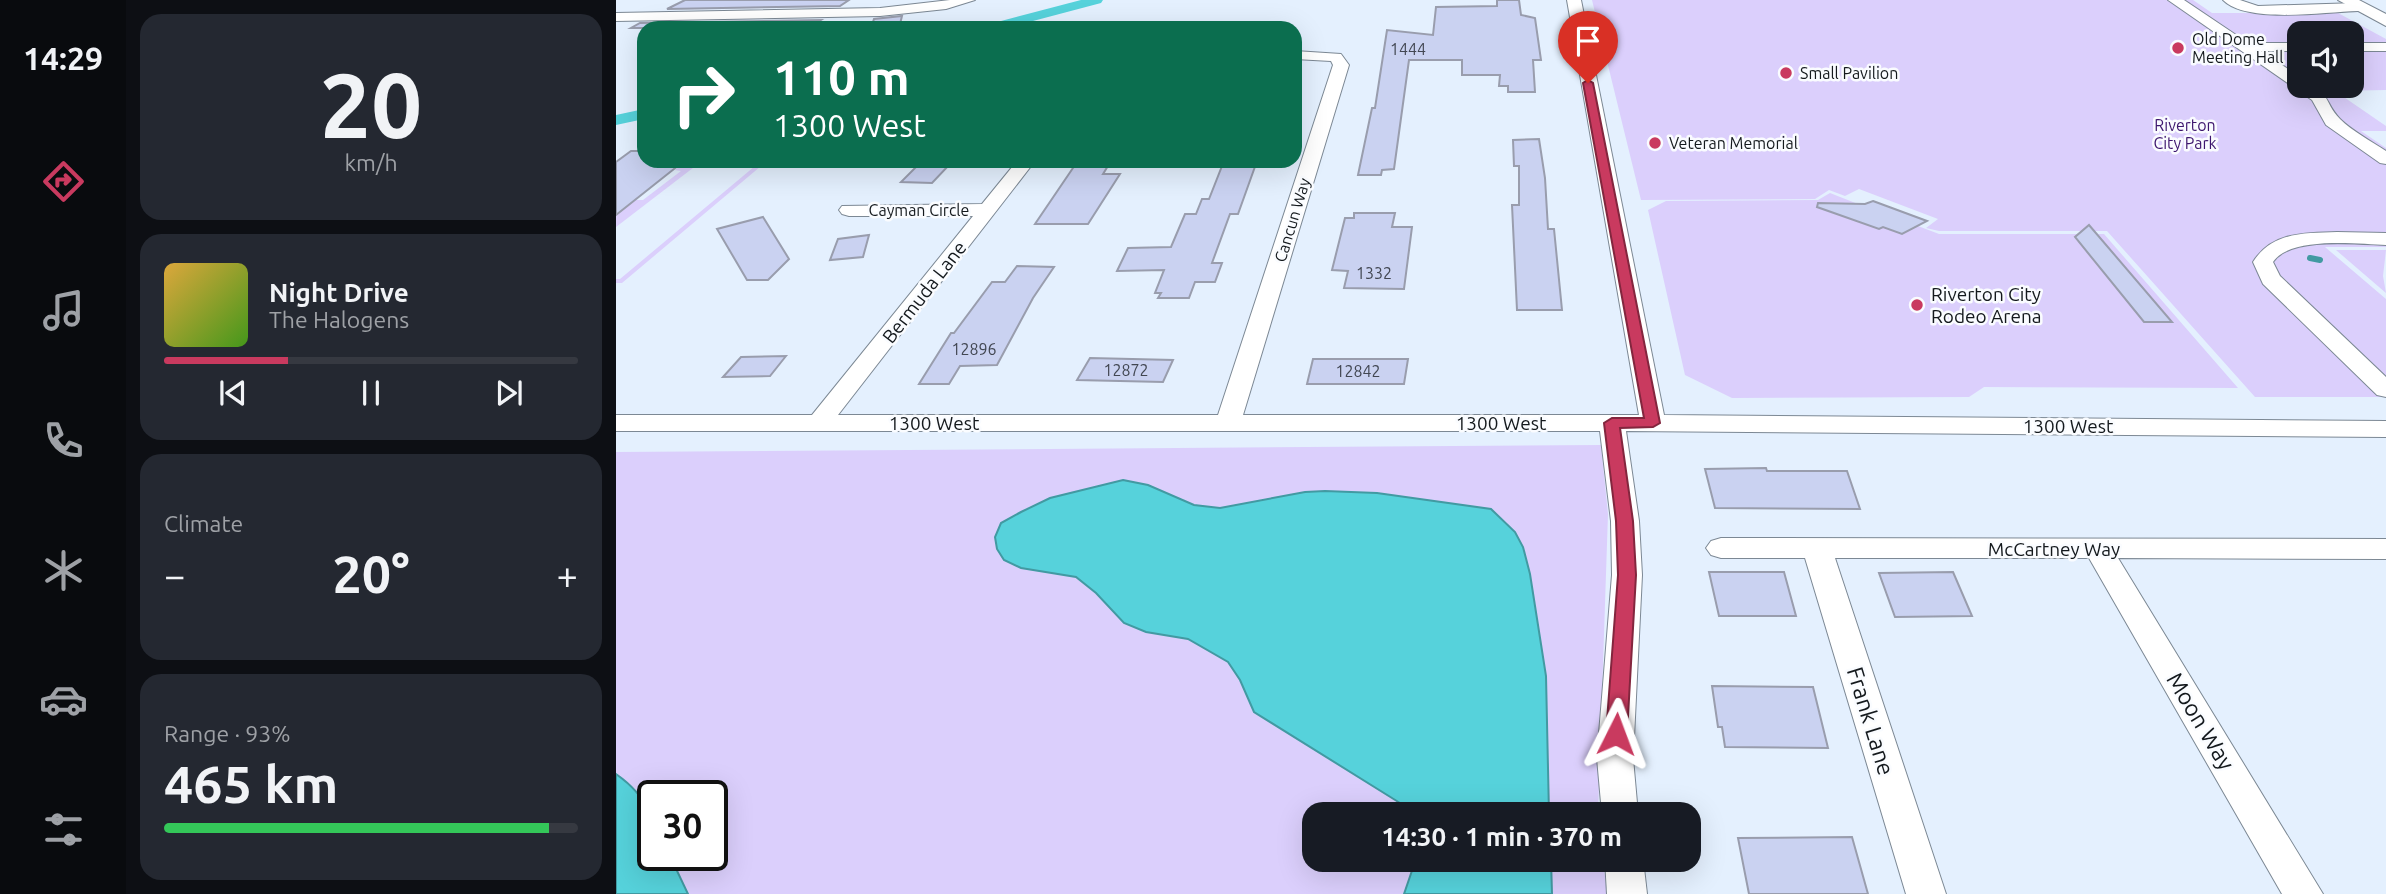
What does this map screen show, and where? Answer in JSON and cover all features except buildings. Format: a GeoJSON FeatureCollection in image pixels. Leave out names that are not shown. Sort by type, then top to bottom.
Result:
{"type":"FeatureCollection","features":[{"type":"Feature","properties":{"kind":"main road"},"geometry":{"type":"LineString","coordinates":[[2352,3],[2386,21]]}},
{"type":"Feature","properties":{"kind":"street"},"geometry":{"type":"LineString","coordinates":[[617,18],[650,0]]}},
{"type":"Feature","properties":{"kind":"street"},"geometry":{"type":"LineString","coordinates":[[1574,0],[1653,423]]}},
{"type":"Feature","properties":{"kind":"street"},"geometry":{"type":"LineString","coordinates":[[2175,0],[2287,75]]}},
{"type":"Feature","properties":{"kind":"street"},"geometry":{"type":"LineString","coordinates":[[2230,0],[2244,8],[2306,10],[2352,3]]}},
{"type":"Feature","properties":{"kind":"street"},"geometry":{"type":"LineString","coordinates":[[2305,0],[2319,8]]}},
{"type":"Feature","properties":{"kind":"street"},"geometry":{"type":"LineString","coordinates":[[617,18],[709,13],[873,13],[962,1]]}},
{"type":"Feature","properties":{"kind":"street"},"geometry":{"type":"LineString","coordinates":[[2246,47],[2287,47]]}},
{"type":"Feature","properties":{"kind":"street"},"geometry":{"type":"LineString","coordinates":[[2364,47],[2386,47]]}},
{"type":"Feature","properties":{"kind":"street","name":"Cancun Way"},"geometry":{"type":"LineString","coordinates":[[1228,424],[1341,65],[1336,57],[1302,55]]}},
{"type":"Feature","properties":{"kind":"street"},"geometry":{"type":"LineString","coordinates":[[2320,98],[2332,121],[2386,159]]}},
{"type":"Feature","properties":{"kind":"street","name":"Bermuda Lane"},"geometry":{"type":"LineString","coordinates":[[820,422],[1021,168]]}},
{"type":"Feature","properties":{"kind":"street","name":"Cayman Circle"},"geometry":{"type":"LineString","coordinates":[[849,210],[989,210]]}},
{"type":"Feature","properties":{"kind":"street"},"geometry":{"type":"LineString","coordinates":[[2386,239],[2299,240],[2270,250],[2263,262],[2266,273],[2278,287],[2386,390]]}},
{"type":"Feature","properties":{"kind":"street","name":"1300 West"},"geometry":{"type":"LineString","coordinates":[[616,423],[1653,423],[2386,429]]}},
{"type":"Feature","properties":{"kind":"street"},"geometry":{"type":"LineString","coordinates":[[1612,423],[1625,521],[1627,575],[1615,758],[1619,802]]}},
{"type":"Feature","properties":{"kind":"street","name":"McCartney Way"},"geometry":{"type":"LineString","coordinates":[[1721,548],[2382,553]]}},
{"type":"Feature","properties":{"kind":"street","name":"Frank Lane"},"geometry":{"type":"LineString","coordinates":[[1817,548],[1926,894]]}},
{"type":"Feature","properties":{"kind":"street","name":"Moon Way"},"geometry":{"type":"LineString","coordinates":[[2098,549],[2303,894]]}},
{"type":"Feature","properties":{"kind":"street"},"geometry":{"type":"LineString","coordinates":[[1625,872],[1627,894]]}},
{"type":"Feature","properties":{"kind":"green space","name":"Riverton City Park"},"geometry":{"type":"Polygon","coordinates":[[[1592,0],[2193,0],[2212,13],[2338,13],[2353,21],[2287,21],[2287,98],[2345,98],[2386,126],[2386,131],[2361,131],[2386,148],[2386,247],[2325,247],[2386,299],[2386,397],[2255,397],[2107,231],[1939,231],[1926,228],[1938,219],[1859,189],[1845,196],[1829,190],[1815,199],[1641,200],[1592,0]]]}},
{"type":"Feature","properties":{"kind":"green space","name":"Riverton City Park"},"geometry":{"type":"Polygon","coordinates":[[[2364,27],[2386,39],[2386,90],[2364,90],[2364,27]]]}},
{"type":"Feature","properties":{"kind":"green space"},"geometry":{"type":"Polygon","coordinates":[[[693,168],[616,227],[616,214],[636,200],[643,200],[681,171],[675,170],[693,168]]]}},
{"type":"Feature","properties":{"kind":"green space"},"geometry":{"type":"Polygon","coordinates":[[[753,168],[759,168],[622,283],[616,283],[616,279],[620,279],[753,168]]]}},
{"type":"Feature","properties":{"kind":"green space","name":"Riverton City Rodeo Arena"},"geometry":{"type":"Polygon","coordinates":[[[1830,193],[1863,206],[1874,201],[1926,220],[1918,226],[1939,234],[2104,234],[2238,388],[1984,387],[1969,397],[1732,398],[1685,375],[1648,210],[1666,201],[1818,200],[1830,193]]]}},
{"type":"Feature","properties":{"kind":"green space"},"geometry":{"type":"Polygon","coordinates":[[[2336,250],[2386,250],[2383,276],[2386,293],[2336,250]]]}},
{"type":"Feature","properties":{"kind":"green space"},"geometry":{"type":"Polygon","coordinates":[[[1601,445],[1608,514],[1598,802],[1302,802],[1302,872],[1604,872],[1607,894],[616,894],[616,452],[1601,445]]]}},
{"type":"Feature","properties":{"kind":"water"},"geometry":{"type":"Polygon","coordinates":[[[1123,480],[1148,485],[1194,505],[1220,508],[1305,492],[1325,491],[1377,493],[1491,509],[1515,532],[1523,547],[1530,574],[1546,676],[1549,802],[1398,802],[1254,712],[1240,680],[1228,662],[1188,639],[1146,632],[1124,623],[1096,593],[1076,577],[1021,568],[1004,560],[997,549],[995,537],[1001,523],[1050,498],[1123,480]]]}},
{"type":"Feature","properties":{"kind":"water"},"geometry":{"type":"Polygon","coordinates":[[[616,774],[637,792],[637,871],[677,871],[688,894],[616,894],[616,774]]]}},
{"type":"Feature","properties":{"kind":"water"},"geometry":{"type":"Polygon","coordinates":[[[1412,872],[1551,872],[1552,894],[1404,894],[1412,872]]]}},
{"type":"Feature","properties":{"kind":"waterway"},"geometry":{"type":"LineString","coordinates":[[1017,21],[1096,0]]}},
{"type":"Feature","properties":{"kind":"waterway"},"geometry":{"type":"LineString","coordinates":[[616,120],[637,116]]}},
{"type":"Feature","properties":{"kind":"waterway"},"geometry":{"type":"LineString","coordinates":[[2310,258],[2320,260]]}},
{"type":"Feature","properties":{"kind":"place","name":"Old Dome Meeting Hall"},"geometry":{"type":"Point","coordinates":[2178,48]}},
{"type":"Feature","properties":{"kind":"place","name":"Small Pavilion"},"geometry":{"type":"Point","coordinates":[1786,73]}},
{"type":"Feature","properties":{"kind":"place","name":"Veteran Memorial"},"geometry":{"type":"Point","coordinates":[1655,143]}},
{"type":"Feature","properties":{"kind":"place","name":"Riverton City Rodeo Arena"},"geometry":{"type":"Point","coordinates":[1917,305]}},
{"type":"Feature","properties":{"kind":"route"},"geometry":{"type":"LineString","coordinates":[[1588,83],[1653,423],[1612,423],[1625,521],[1627,575],[1616,734]]}}]}
